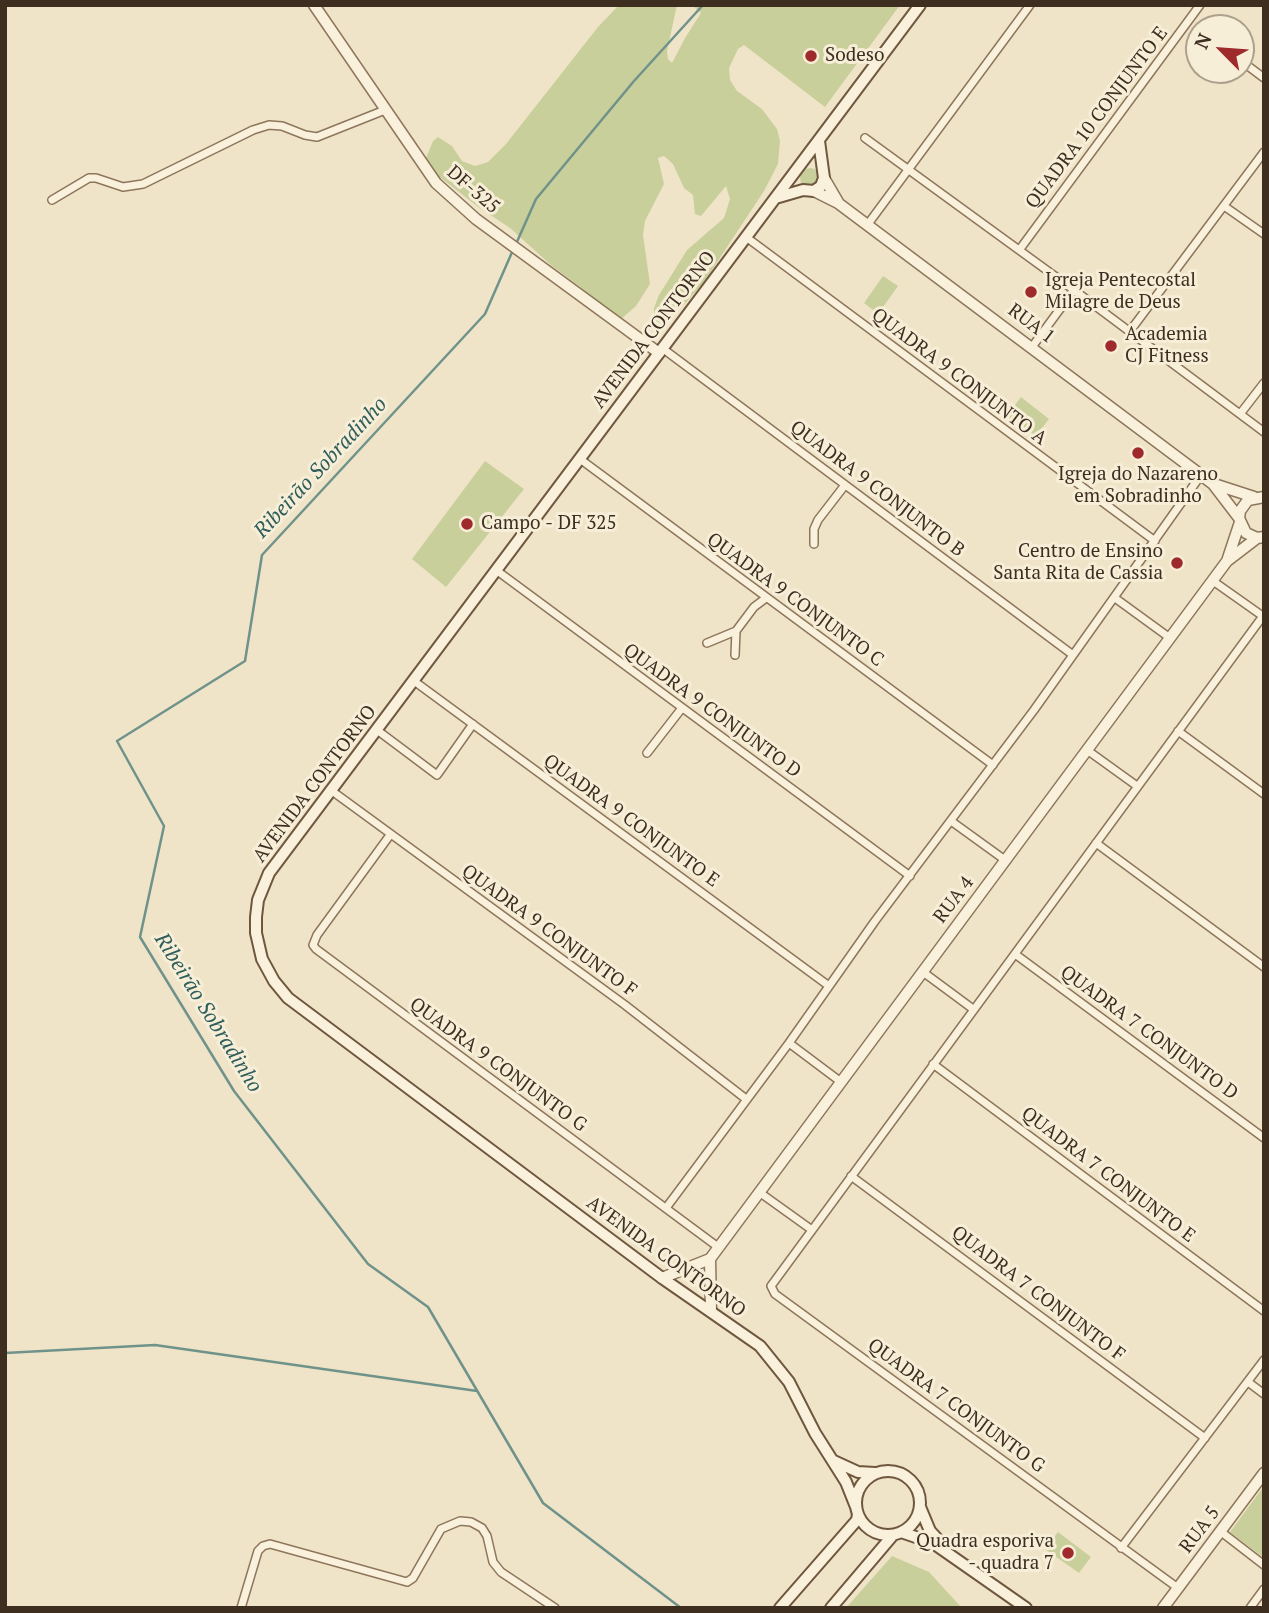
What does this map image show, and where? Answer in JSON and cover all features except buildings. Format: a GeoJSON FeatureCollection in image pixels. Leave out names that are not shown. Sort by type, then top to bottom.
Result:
{"type":"FeatureCollection","features":[{"type":"Feature","properties":{"kind":"main road","name":"AVENIDA CONTORNO"},"geometry":{"type":"LineString","coordinates":[[857,1510],[846,1482],[810,1424],[789,1382],[760,1346],[662,1278],[303,1009],[274,981],[262,959],[256,917],[258,900],[269,873],[920,5]]}},
{"type":"Feature","properties":{"kind":"main road"},"geometry":{"type":"LineString","coordinates":[[776,198],[821,186],[824,175],[820,141]]}},
{"type":"Feature","properties":{"kind":"main road"},"geometry":{"type":"LineString","coordinates":[[809,191],[797,183],[799,168],[817,165],[824,175]]}},
{"type":"Feature","properties":{"kind":"main road"},"geometry":{"type":"LineString","coordinates":[[831,1460],[858,1472],[888,1470],[908,1478],[915,1486],[930,1531],[955,1556]]}},
{"type":"Feature","properties":{"kind":"main road"},"geometry":{"type":"LineString","coordinates":[[780,1608],[857,1520],[856,1496],[861,1486],[877,1472]]}},
{"type":"Feature","properties":{"kind":"main road"},"geometry":{"type":"LineString","coordinates":[[831,1608],[897,1533],[910,1526],[920,1507]]}},
{"type":"Feature","properties":{"kind":"main road"},"geometry":{"type":"LineString","coordinates":[[857,1510],[862,1522],[875,1533],[897,1533],[923,1538],[955,1556],[1026,1608]]}},
{"type":"Feature","properties":{"kind":"street","name":"DF-325"},"geometry":{"type":"LineString","coordinates":[[314,5],[436,183],[468,212],[661,350]]}},
{"type":"Feature","properties":{"kind":"street"},"geometry":{"type":"LineString","coordinates":[[867,224],[1030,5]]}},
{"type":"Feature","properties":{"kind":"street","name":"QUADRA 10 CONJUNTO E"},"geometry":{"type":"LineString","coordinates":[[1020,249],[1200,5]]}},
{"type":"Feature","properties":{"kind":"street"},"geometry":{"type":"LineString","coordinates":[[52,200],[89,178],[123,187],[143,184],[253,130],[269,125],[282,126],[317,137],[385,110]]}},
{"type":"Feature","properties":{"kind":"street"},"geometry":{"type":"LineString","coordinates":[[864,138],[1020,249],[1264,432]]}},
{"type":"Feature","properties":{"kind":"street"},"geometry":{"type":"LineString","coordinates":[[1130,331],[1264,152]]}},
{"type":"Feature","properties":{"kind":"street","name":"RUA 1"},"geometry":{"type":"LineString","coordinates":[[824,175],[838,203]]}},
{"type":"Feature","properties":{"kind":"street","name":"RUA 1"},"geometry":{"type":"LineString","coordinates":[[809,191],[838,203],[867,224],[1213,484]]}},
{"type":"Feature","properties":{"kind":"street"},"geometry":{"type":"LineString","coordinates":[[1224,206],[1264,234]]}},
{"type":"Feature","properties":{"kind":"street","name":"QUADRA 9 CONJUNTO A"},"geometry":{"type":"LineString","coordinates":[[746,237],[1155,541]]}},
{"type":"Feature","properties":{"kind":"street"},"geometry":{"type":"LineString","coordinates":[[1032,347],[1074,290]]}},
{"type":"Feature","properties":{"kind":"street","name":"QUADRA 9 CONJUNTO B"},"geometry":{"type":"LineString","coordinates":[[661,350],[1073,655]]}},
{"type":"Feature","properties":{"kind":"street"},"geometry":{"type":"LineString","coordinates":[[1240,414],[1264,383]]}},
{"type":"Feature","properties":{"kind":"street","name":"QUADRA 9 CONJUNTO C"},"geometry":{"type":"LineString","coordinates":[[580,459],[993,765]]}},
{"type":"Feature","properties":{"kind":"street"},"geometry":{"type":"LineString","coordinates":[[666,1208],[1115,598],[1201,475]]}},
{"type":"Feature","properties":{"kind":"street"},"geometry":{"type":"LineString","coordinates":[[1213,484],[1260,496]]}},
{"type":"Feature","properties":{"kind":"street"},"geometry":{"type":"LineString","coordinates":[[1213,484],[1246,533],[1260,537]]}},
{"type":"Feature","properties":{"kind":"street"},"geometry":{"type":"LineString","coordinates":[[814,544],[814,529],[818,520],[845,485]]}},
{"type":"Feature","properties":{"kind":"street"},"geometry":{"type":"LineString","coordinates":[[1227,561],[1243,505],[1260,496]]}},
{"type":"Feature","properties":{"kind":"street"},"geometry":{"type":"LineString","coordinates":[[1227,561],[1260,537]]}},
{"type":"Feature","properties":{"kind":"street","name":"RUA 4"},"geometry":{"type":"LineString","coordinates":[[710,1259],[1227,561]]}},
{"type":"Feature","properties":{"kind":"street","name":"QUADRA 9 CONJUNTO D"},"geometry":{"type":"LineString","coordinates":[[496,570],[910,876]]}},
{"type":"Feature","properties":{"kind":"street"},"geometry":{"type":"LineString","coordinates":[[759,1192],[812,1230],[1263,616],[1213,581]]}},
{"type":"Feature","properties":{"kind":"street"},"geometry":{"type":"LineString","coordinates":[[707,643],[736,631],[754,607],[765,598]]}},
{"type":"Feature","properties":{"kind":"street"},"geometry":{"type":"LineString","coordinates":[[1115,598],[1170,638]]}},
{"type":"Feature","properties":{"kind":"street"},"geometry":{"type":"LineString","coordinates":[[735,656],[736,631]]}},
{"type":"Feature","properties":{"kind":"street","name":"QUADRA 9 CONJUNTO E"},"geometry":{"type":"LineString","coordinates":[[414,681],[829,986]]}},
{"type":"Feature","properties":{"kind":"street"},"geometry":{"type":"LineString","coordinates":[[647,753],[681,708]]}},
{"type":"Feature","properties":{"kind":"street"},"geometry":{"type":"LineString","coordinates":[[377,730],[437,775],[473,724]]}},
{"type":"Feature","properties":{"kind":"street"},"geometry":{"type":"LineString","coordinates":[[1178,731],[1264,794]]}},
{"type":"Feature","properties":{"kind":"street"},"geometry":{"type":"LineString","coordinates":[[1087,750],[1137,786]]}},
{"type":"Feature","properties":{"kind":"street","name":"QUADRA 9 CONJUNTO F"},"geometry":{"type":"LineString","coordinates":[[332,791],[614,997],[746,1099]]}},
{"type":"Feature","properties":{"kind":"street"},"geometry":{"type":"LineString","coordinates":[[951,821],[1005,860]]}},
{"type":"Feature","properties":{"kind":"street","name":"QUADRA 9 CONJUNTO G"},"geometry":{"type":"LineString","coordinates":[[390,835],[317,935],[313,945],[321,954],[718,1247]]}},
{"type":"Feature","properties":{"kind":"street"},"geometry":{"type":"LineString","coordinates":[[1096,843],[1264,967]]}},
{"type":"Feature","properties":{"kind":"street","name":"QUADRA 7 CONJUNTO D"},"geometry":{"type":"LineString","coordinates":[[1014,954],[1264,1138]]}},
{"type":"Feature","properties":{"kind":"street"},"geometry":{"type":"LineString","coordinates":[[923,972],[974,1009]]}},
{"type":"Feature","properties":{"kind":"street"},"geometry":{"type":"LineString","coordinates":[[789,1043],[841,1082]]}},
{"type":"Feature","properties":{"kind":"street","name":"QUADRA 7 CONJUNTO E"},"geometry":{"type":"LineString","coordinates":[[933,1064],[1264,1311]]}},
{"type":"Feature","properties":{"kind":"street","name":"QUADRA 7 CONJUNTO F"},"geometry":{"type":"LineString","coordinates":[[851,1175],[1205,1438]]}},
{"type":"Feature","properties":{"kind":"street","name":"QUADRA 7 CONJUNTO G"},"geometry":{"type":"LineString","coordinates":[[812,1230],[772,1284],[772,1291],[1178,1588]]}},
{"type":"Feature","properties":{"kind":"street"},"geometry":{"type":"LineString","coordinates":[[662,1278],[710,1259],[711,1311]]}},
{"type":"Feature","properties":{"kind":"street"},"geometry":{"type":"LineString","coordinates":[[1121,1548],[1264,1360]]}},
{"type":"Feature","properties":{"kind":"street"},"geometry":{"type":"LineString","coordinates":[[1248,1382],[1264,1394]]}},
{"type":"Feature","properties":{"kind":"street","name":"RUA 5"},"geometry":{"type":"LineString","coordinates":[[1163,1608],[1264,1473]]}},
{"type":"Feature","properties":{"kind":"street"},"geometry":{"type":"LineString","coordinates":[[241,1608],[258,1551],[263,1546],[270,1544],[407,1582],[413,1578],[441,1530],[460,1521],[471,1522],[482,1528],[494,1562],[501,1572],[555,1608]]}},
{"type":"Feature","properties":{"kind":"street"},"geometry":{"type":"LineString","coordinates":[[1220,1531],[1264,1564]]}},
{"type":"Feature","properties":{"kind":"street"},"geometry":{"type":"LineString","coordinates":[[1250,1608],[1264,1589]]}},
{"type":"Feature","properties":{"kind":"green space"},"geometry":{"type":"Polygon","coordinates":[[[619,5],[677,5],[667,51],[668,59],[672,63],[701,13],[692,5],[900,5],[825,107],[744,45],[738,49],[729,68],[730,80],[737,91],[762,109],[777,129],[780,141],[778,164],[764,191],[704,282],[681,308],[662,323],[655,321],[654,314],[659,295],[687,250],[724,218],[730,199],[726,186],[701,216],[695,214],[693,195],[684,188],[673,164],[664,156],[658,158],[664,184],[645,221],[643,235],[650,284],[636,306],[620,320],[552,266],[510,228],[436,174],[427,164],[426,158],[433,141],[438,137],[452,146],[462,161],[475,166],[488,162],[506,144],[598,27],[619,5]]]}},
{"type":"Feature","properties":{"kind":"green space"},"geometry":{"type":"Polygon","coordinates":[[[810,168],[817,171],[820,178],[817,185],[810,188],[803,185],[800,178],[803,171],[810,168]]]}},
{"type":"Feature","properties":{"kind":"green space"},"geometry":{"type":"Polygon","coordinates":[[[883,276],[898,286],[878,314],[864,303],[883,276]]]}},
{"type":"Feature","properties":{"kind":"green space"},"geometry":{"type":"Polygon","coordinates":[[[1021,397],[1049,419],[1036,436],[1007,416],[1021,397]]]}},
{"type":"Feature","properties":{"kind":"green space","name":"Campo - DF 325"},"geometry":{"type":"Polygon","coordinates":[[[485,461],[524,489],[446,587],[412,559],[485,461]]]}},
{"type":"Feature","properties":{"kind":"green space"},"geometry":{"type":"Polygon","coordinates":[[[1264,1486],[1264,1558],[1230,1532],[1264,1486]]]}},
{"type":"Feature","properties":{"kind":"green space","name":"Quadra esporiva - quadra 7"},"geometry":{"type":"Polygon","coordinates":[[[1058,1532],[1091,1557],[1079,1573],[1045,1549],[1058,1532]]]}},
{"type":"Feature","properties":{"kind":"green space"},"geometry":{"type":"Polygon","coordinates":[[[892,1556],[929,1572],[962,1608],[846,1608],[892,1556]]]}},
{"type":"Feature","properties":{"kind":"waterway","name":"Ribeirão Sobradinho"},"geometry":{"type":"LineString","coordinates":[[516,244],[536,199],[634,81],[703,5]]}},
{"type":"Feature","properties":{"kind":"waterway","name":"Ribeirão Sobradinho"},"geometry":{"type":"LineString","coordinates":[[513,250],[485,314],[262,555],[245,661],[117,741],[164,826],[140,937],[234,1091],[368,1264],[428,1307],[543,1503],[681,1608]]}},
{"type":"Feature","properties":{"kind":"waterway"},"geometry":{"type":"LineString","coordinates":[[5,1353],[155,1345],[477,1391]]}},
{"type":"Feature","properties":{"kind":"place","name":"Sodeso"},"geometry":{"type":"Point","coordinates":[811,56]}},
{"type":"Feature","properties":{"kind":"place","name":"Igreja Pentecostal Milagre de Deus"},"geometry":{"type":"Point","coordinates":[1031,292]}},
{"type":"Feature","properties":{"kind":"place","name":"Academia CJ Fitness"},"geometry":{"type":"Point","coordinates":[1111,346]}},
{"type":"Feature","properties":{"kind":"place","name":"Igreja do Nazareno em Sobradinho"},"geometry":{"type":"Point","coordinates":[1138,453]}},
{"type":"Feature","properties":{"kind":"place","name":"Campo - DF 325"},"geometry":{"type":"Point","coordinates":[467,524]}},
{"type":"Feature","properties":{"kind":"place","name":"Centro de Ensino Santa Rita de Cassia"},"geometry":{"type":"Point","coordinates":[1177,563]}},
{"type":"Feature","properties":{"kind":"place","name":"Quadra esporiva - quadra 7"},"geometry":{"type":"Point","coordinates":[1068,1553]}}]}
